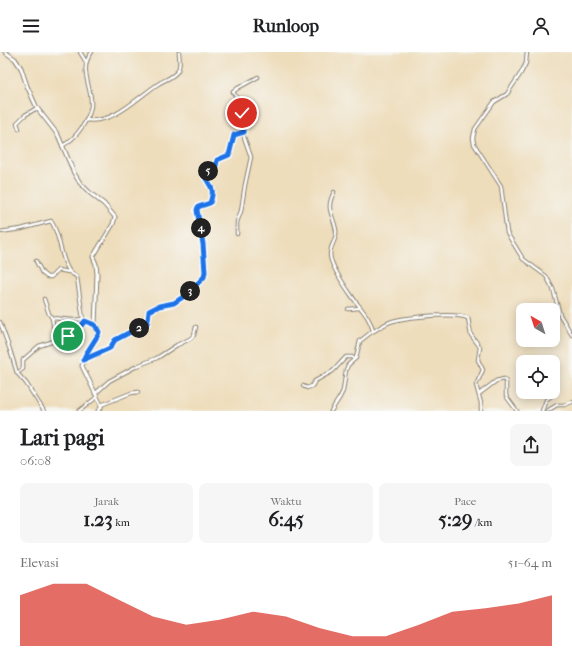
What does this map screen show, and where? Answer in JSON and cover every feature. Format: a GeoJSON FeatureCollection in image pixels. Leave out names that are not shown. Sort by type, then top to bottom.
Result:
{"type":"FeatureCollection","features":[{"type":"Feature","properties":{"kind":"street"},"geometry":{"type":"LineString","coordinates":[[5,52],[15,59],[21,68],[37,108],[58,135],[74,173],[80,183],[115,216],[113,224],[93,257],[96,264],[97,274],[96,326],[99,332],[83,360],[82,366],[101,405]]}},
{"type":"Feature","properties":{"kind":"street"},"geometry":{"type":"LineString","coordinates":[[62,146],[73,138],[78,132],[86,120],[92,106],[86,75],[86,62],[80,52]]}},
{"type":"Feature","properties":{"kind":"street"},"geometry":{"type":"LineString","coordinates":[[86,62],[92,52]]}},
{"type":"Feature","properties":{"kind":"street"},"geometry":{"type":"LineString","coordinates":[[86,120],[97,121],[117,112],[136,101],[160,82],[173,76],[180,66],[178,52]]}},
{"type":"Feature","properties":{"kind":"street"},"geometry":{"type":"LineString","coordinates":[[527,52],[526,63],[523,70],[507,94],[494,102],[475,129],[473,133],[473,141],[501,186],[507,233],[523,259],[546,276],[553,289],[560,315],[572,335]]}},
{"type":"Feature","properties":{"kind":"street"},"geometry":{"type":"LineString","coordinates":[[237,234],[237,222],[241,211],[251,161],[244,132],[241,104],[233,91],[258,77]]}},
{"type":"Feature","properties":{"kind":"street"},"geometry":{"type":"LineString","coordinates":[[19,129],[17,123],[20,119],[37,108]]}},
{"type":"Feature","properties":{"kind":"street"},"geometry":{"type":"LineString","coordinates":[[83,360],[110,348],[115,340],[134,330],[146,326],[149,311],[159,306],[174,303],[186,295],[203,279],[205,272],[204,251],[197,210],[198,207],[210,203],[213,189],[212,185],[204,174],[216,166],[217,160],[229,155],[234,135],[244,132]]}},
{"type":"Feature","properties":{"kind":"street"},"geometry":{"type":"LineString","coordinates":[[334,192],[329,207],[336,233],[330,250],[332,260],[346,287],[371,324],[373,331]]}},
{"type":"Feature","properties":{"kind":"street"},"geometry":{"type":"LineString","coordinates":[[0,232],[21,229],[51,221],[69,272]]}},
{"type":"Feature","properties":{"kind":"street"},"geometry":{"type":"LineString","coordinates":[[36,261],[42,273],[46,277],[50,277],[58,270],[69,272],[77,277],[84,320],[75,333],[68,336],[66,344]]}},
{"type":"Feature","properties":{"kind":"street"},"geometry":{"type":"LineString","coordinates":[[44,299],[49,314],[52,318],[59,347]]}},
{"type":"Feature","properties":{"kind":"street"},"geometry":{"type":"LineString","coordinates":[[348,309],[361,308]]}},
{"type":"Feature","properties":{"kind":"street"},"geometry":{"type":"LineString","coordinates":[[331,411],[343,391],[346,367],[357,356],[360,341],[373,331],[391,321],[408,318],[455,316],[468,318],[471,335],[480,347],[478,360],[483,370],[476,385],[481,403],[481,411]]}},
{"type":"Feature","properties":{"kind":"street"},"geometry":{"type":"LineString","coordinates":[[52,318],[84,320],[96,326]]}},
{"type":"Feature","properties":{"kind":"street"},"geometry":{"type":"LineString","coordinates":[[0,322],[17,373],[26,383],[44,411]]}},
{"type":"Feature","properties":{"kind":"street"},"geometry":{"type":"LineString","coordinates":[[78,411],[96,396],[109,381],[130,369],[157,358],[177,345],[190,339],[194,336],[196,327]]}},
{"type":"Feature","properties":{"kind":"street"},"geometry":{"type":"LineString","coordinates":[[17,373],[23,369],[24,360],[34,349],[57,340]]}},
{"type":"Feature","properties":{"kind":"street"},"geometry":{"type":"LineString","coordinates":[[303,386],[306,388],[311,386],[315,381],[333,371],[346,357],[354,359]]}},
{"type":"Feature","properties":{"kind":"street"},"geometry":{"type":"LineString","coordinates":[[479,394],[496,381],[504,379],[506,382],[506,396],[517,411]]}},
{"type":"Feature","properties":{"kind":"street"},"geometry":{"type":"LineString","coordinates":[[98,411],[101,408],[101,405],[131,393],[138,392]]}},
{"type":"Feature","properties":{"kind":"street"},"geometry":{"type":"LineString","coordinates":[[542,411],[547,399]]}},
{"type":"Feature","properties":{"kind":"street"},"geometry":{"type":"LineString","coordinates":[[548,411],[557,405],[564,405],[572,402]]}},
{"type":"Feature","properties":{"kind":"route"},"geometry":{"type":"LineString","coordinates":[[68,336],[75,333],[85,321],[96,326],[99,332],[98,335],[83,360],[110,348],[113,346],[115,340],[134,330],[146,326],[148,324],[149,311],[159,306],[174,303],[186,295],[203,279],[205,275],[204,251],[197,208],[210,203],[213,189],[212,185],[204,174],[216,166],[219,158],[228,157],[234,135],[244,132],[242,113]]}}]}
